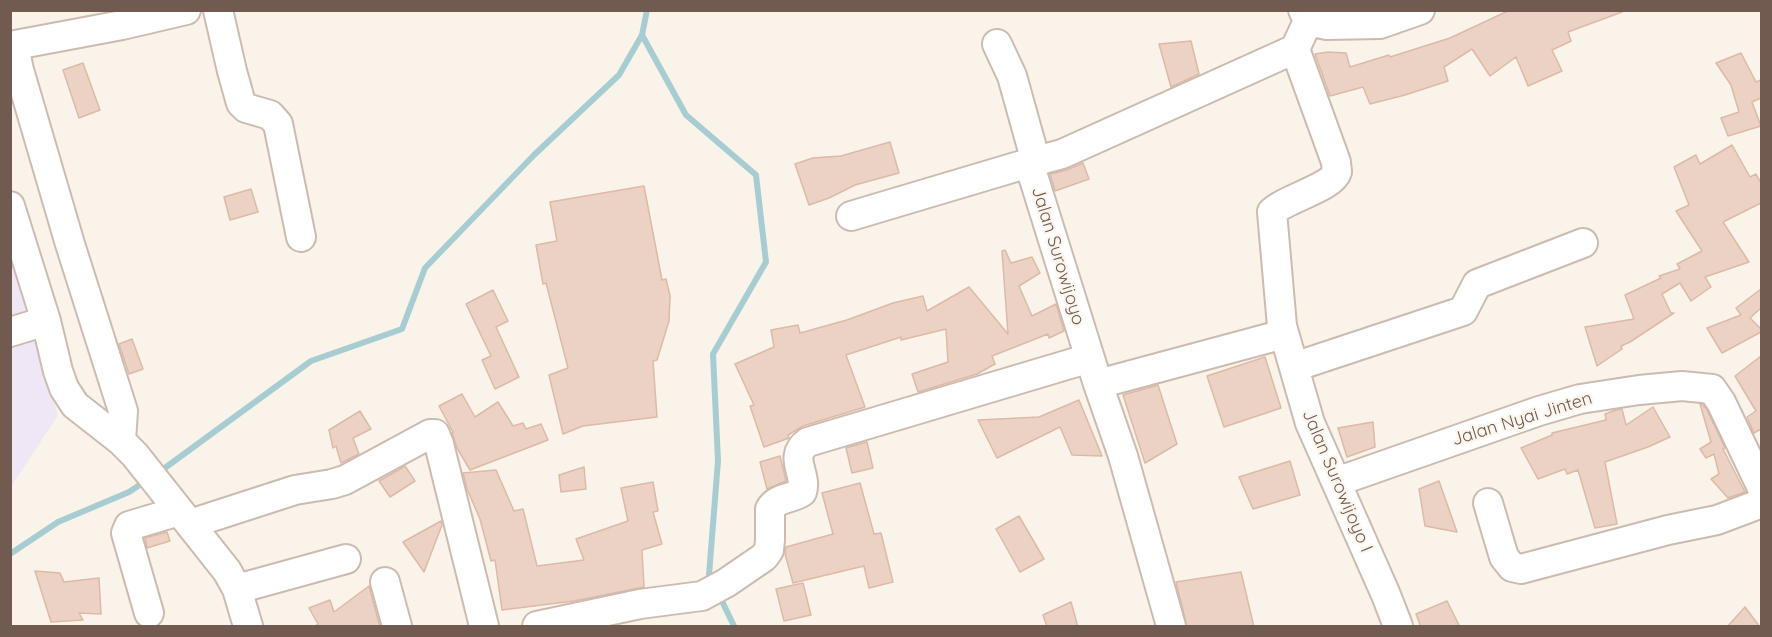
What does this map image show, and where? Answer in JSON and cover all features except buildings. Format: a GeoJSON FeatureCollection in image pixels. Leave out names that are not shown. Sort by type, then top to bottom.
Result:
{"type":"FeatureCollection","features":[{"type":"Feature","properties":{"kind":"street"},"geometry":{"type":"LineString","coordinates":[[128,448],[123,411],[70,244],[12,46],[121,18],[186,10]]}},
{"type":"Feature","properties":{"kind":"street"},"geometry":{"type":"LineString","coordinates":[[218,10],[241,104],[246,108],[270,115],[278,124],[301,237]]}},
{"type":"Feature","properties":{"kind":"street"},"geometry":{"type":"LineString","coordinates":[[1295,49],[1306,16],[1327,25],[1380,24],[1420,10]]}},
{"type":"Feature","properties":{"kind":"street"},"geometry":{"type":"LineString","coordinates":[[851,216],[1033,163],[1012,76],[998,44]]}},
{"type":"Feature","properties":{"kind":"street","name":"Jalan Surowijoyo"},"geometry":{"type":"LineString","coordinates":[[1171,627],[1123,456],[1094,371],[1033,163],[1062,154],[1295,49]]}},
{"type":"Feature","properties":{"kind":"street","name":"Jalan Surowijoyo I"},"geometry":{"type":"LineString","coordinates":[[1295,49],[1336,162],[1337,172],[1331,181],[1285,203],[1272,212],[1282,326],[1310,423],[1398,627]]}},
{"type":"Feature","properties":{"kind":"street"},"geometry":{"type":"LineString","coordinates":[[10,206],[22,271],[46,321],[64,388],[75,405],[128,448],[227,571],[237,589],[248,627]]}},
{"type":"Feature","properties":{"kind":"street"},"geometry":{"type":"LineString","coordinates":[[1294,367],[1463,311],[1477,284],[1583,243]]}},
{"type":"Feature","properties":{"kind":"street"},"geometry":{"type":"LineString","coordinates":[[22,271],[70,244]]}},
{"type":"Feature","properties":{"kind":"street"},"geometry":{"type":"LineString","coordinates":[[10,332],[46,321]]}},
{"type":"Feature","properties":{"kind":"street"},"geometry":{"type":"LineString","coordinates":[[537,627],[640,604],[702,596],[752,567],[765,557],[769,550],[770,509],[778,501],[802,492],[804,487],[798,452],[808,442],[1094,371],[1284,334]]}},
{"type":"Feature","properties":{"kind":"street","name":"Jalan Nyai Jinten"},"geometry":{"type":"LineString","coordinates":[[1336,482],[1518,418],[1580,399],[1639,390],[1689,386],[1712,389],[1721,402],[1761,488]]}},
{"type":"Feature","properties":{"kind":"street"},"geometry":{"type":"LineString","coordinates":[[149,613],[126,533],[129,526],[178,510],[332,484],[345,480],[430,434],[435,434],[484,627]]}},
{"type":"Feature","properties":{"kind":"street"},"geometry":{"type":"LineString","coordinates":[[1488,502],[1504,557],[1512,567],[1521,569],[1668,530],[1717,520],[1761,503]]}},
{"type":"Feature","properties":{"kind":"street"},"geometry":{"type":"LineString","coordinates":[[237,589],[346,559]]}},
{"type":"Feature","properties":{"kind":"street"},"geometry":{"type":"LineString","coordinates":[[385,582],[397,627]]}},
{"type":"Feature","properties":{"kind":"shaded area"},"geometry":{"type":"Polygon","coordinates":[[[10,242],[58,415],[11,487],[10,487],[10,242]]]}},
{"type":"Feature","properties":{"kind":"waterway"},"geometry":{"type":"LineString","coordinates":[[647,10],[642,35],[686,115],[756,175],[766,262],[713,354],[718,461],[709,575],[713,583]]}},
{"type":"Feature","properties":{"kind":"waterway"},"geometry":{"type":"LineString","coordinates":[[158,473],[311,361],[402,329],[425,268],[534,155],[619,75],[642,35]]}},
{"type":"Feature","properties":{"kind":"waterway"},"geometry":{"type":"LineString","coordinates":[[10,554],[58,522],[129,492],[147,480]]}},
{"type":"Feature","properties":{"kind":"waterway"},"geometry":{"type":"LineString","coordinates":[[719,595],[734,626]]}}]}
